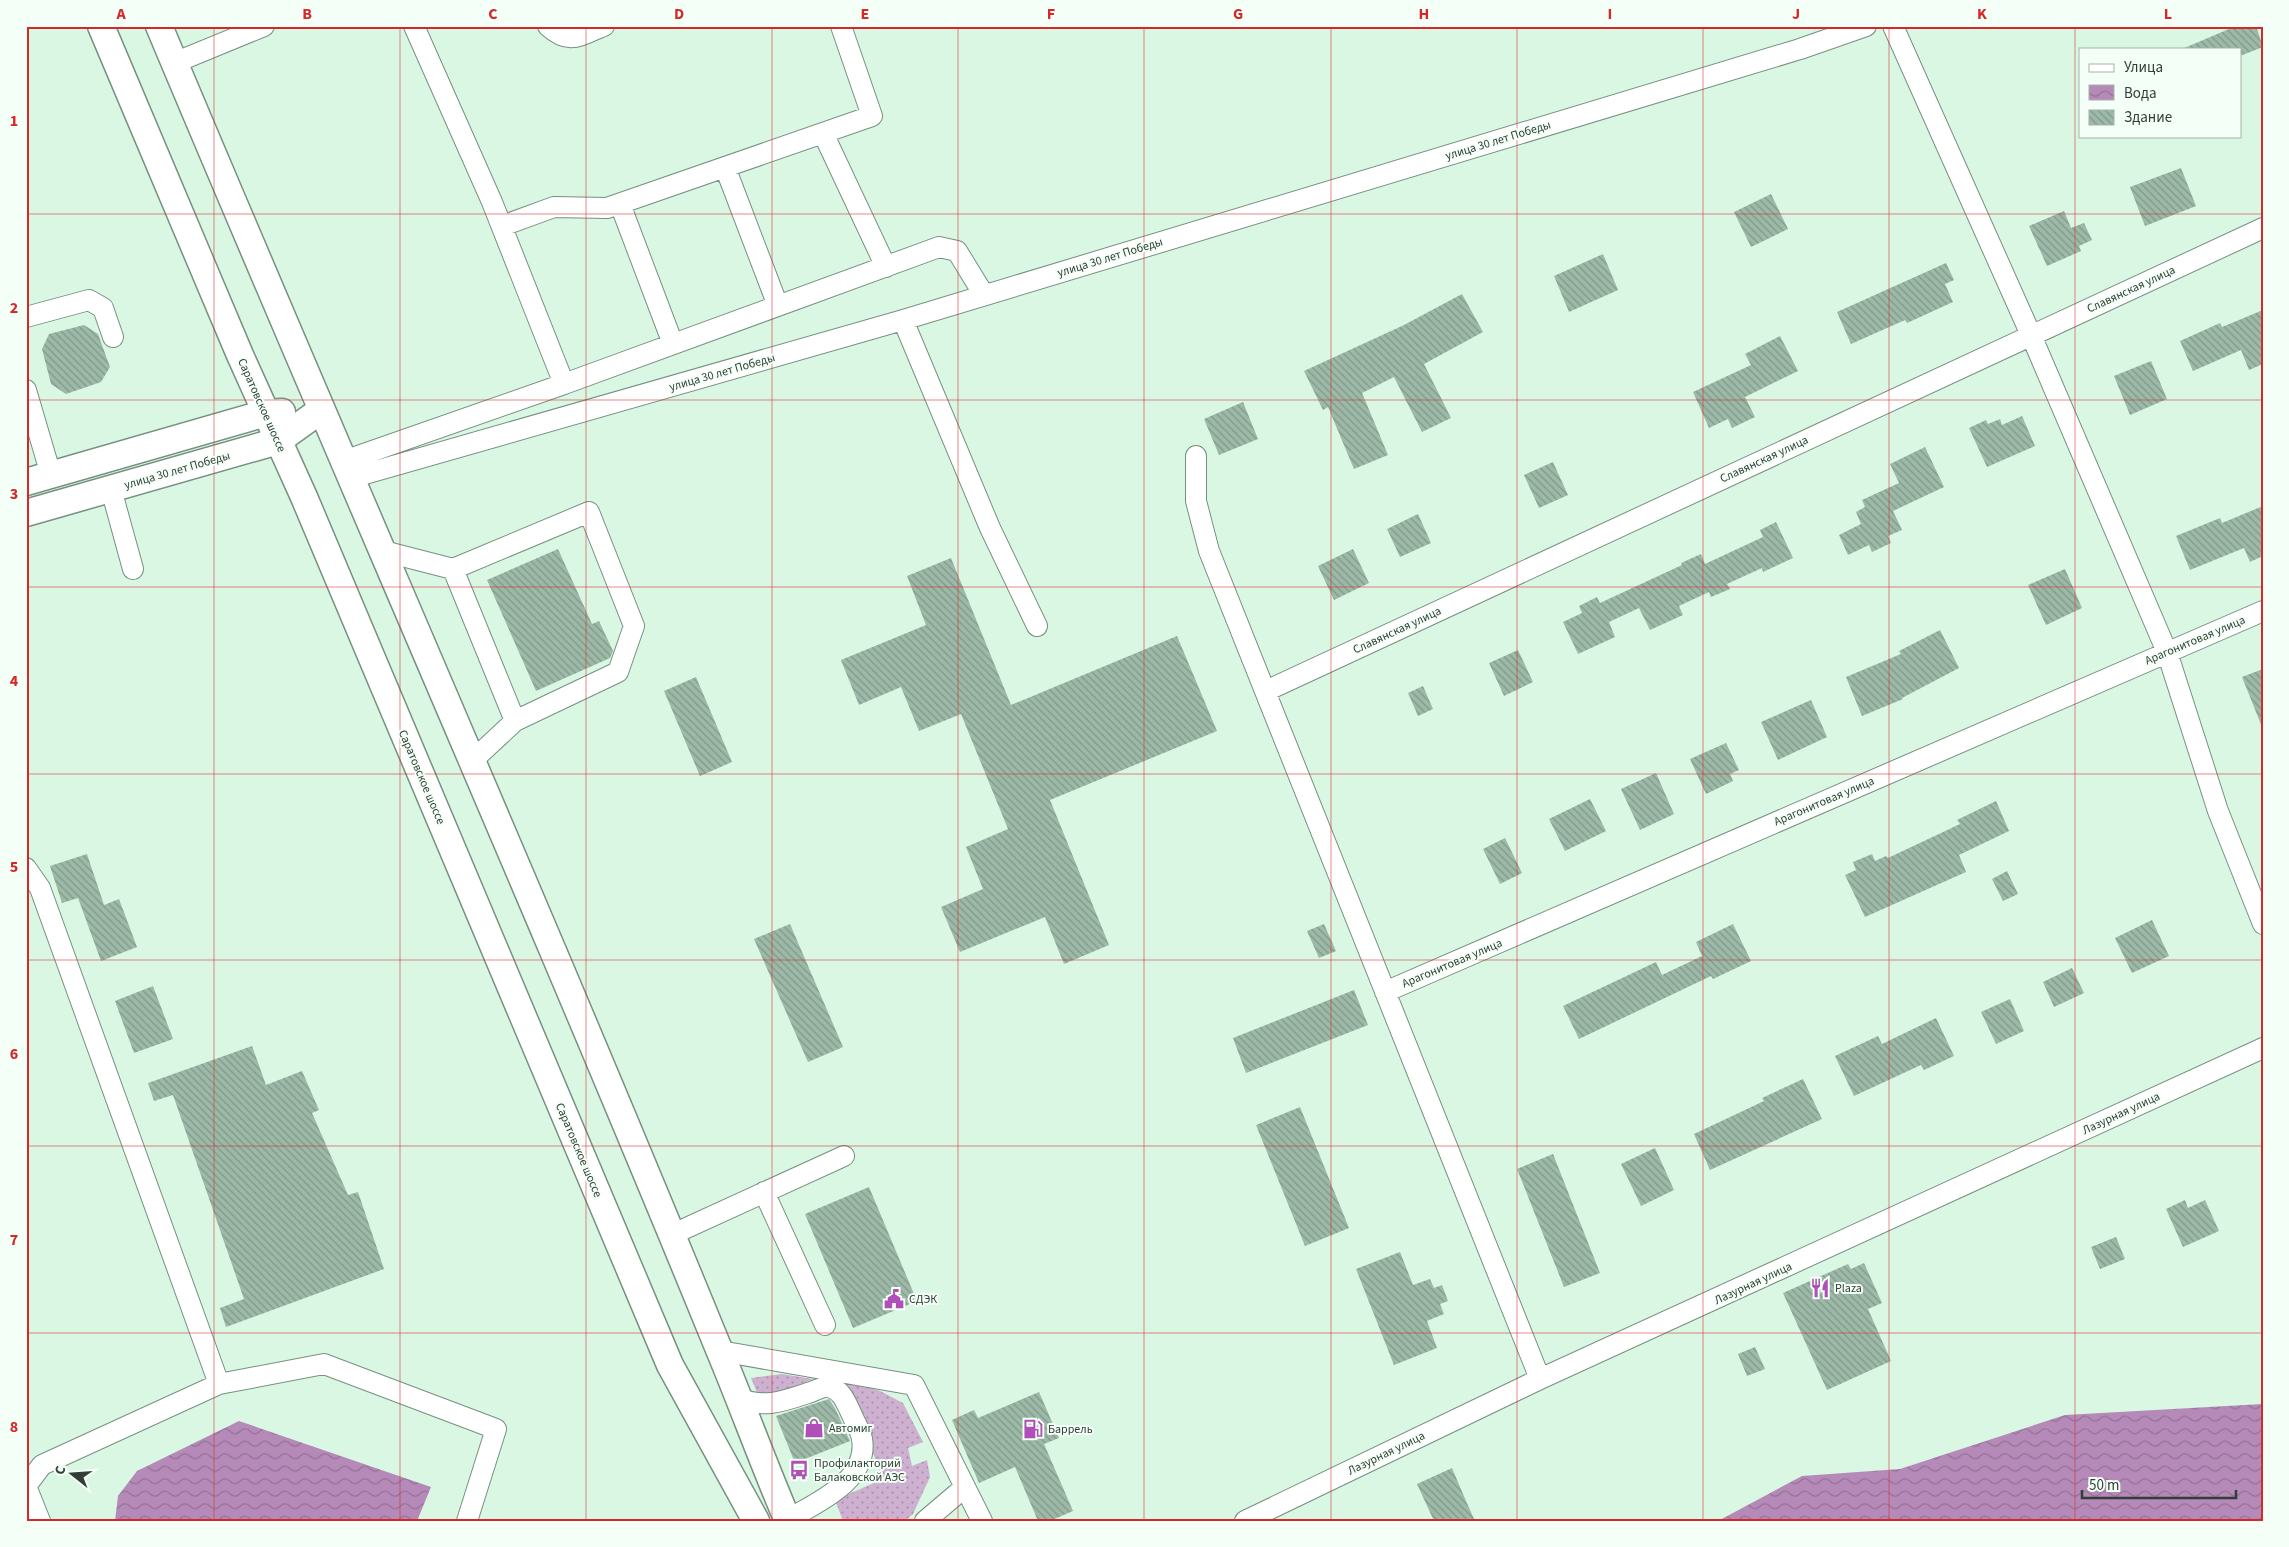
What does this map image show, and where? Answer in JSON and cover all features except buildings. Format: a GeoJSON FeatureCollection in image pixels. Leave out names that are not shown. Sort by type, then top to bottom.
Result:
{"type":"FeatureCollection","features":[{"type":"Feature","properties":{"kind":"main road","name":"Саратовское шоссе"},"geometry":{"type":"LineString","coordinates":[[100,26],[670,1365],[756,1521]]}},
{"type":"Feature","properties":{"kind":"main road"},"geometry":{"type":"LineString","coordinates":[[159,26],[320,410],[348,469],[472,761],[720,1351],[786,1520]]}},
{"type":"Feature","properties":{"kind":"main road"},"geometry":{"type":"LineString","coordinates":[[26,482],[266,413],[320,410]]}},
{"type":"Feature","properties":{"kind":"main road","name":"улица 30 лет Победы"},"geometry":{"type":"LineString","coordinates":[[26,513],[278,441],[320,410]]}},
{"type":"Feature","properties":{"kind":"street"},"geometry":{"type":"LineString","coordinates":[[174,63],[264,26]]}},
{"type":"Feature","properties":{"kind":"street"},"geometry":{"type":"LineString","coordinates":[[414,26],[502,226],[564,384]]}},
{"type":"Feature","properties":{"kind":"street"},"geometry":{"type":"LineString","coordinates":[[548,26],[562,37],[570,39],[604,26]]}},
{"type":"Feature","properties":{"kind":"street"},"geometry":{"type":"LineString","coordinates":[[502,226],[554,207],[607,208],[872,116],[841,26]]}},
{"type":"Feature","properties":{"kind":"street","name":"улица 30 лет Победы"},"geometry":{"type":"LineString","coordinates":[[348,469],[903,320],[1800,49],[1866,26]]}},
{"type":"Feature","properties":{"kind":"street"},"geometry":{"type":"LineString","coordinates":[[1893,26],[2032,335],[2167,652],[2218,812],[2263,924]]}},
{"type":"Feature","properties":{"kind":"street"},"geometry":{"type":"LineString","coordinates":[[823,133],[886,267]]}},
{"type":"Feature","properties":{"kind":"street"},"geometry":{"type":"LineString","coordinates":[[725,166],[778,306]]}},
{"type":"Feature","properties":{"kind":"street"},"geometry":{"type":"LineString","coordinates":[[620,204],[673,344]]}},
{"type":"Feature","properties":{"kind":"street","name":"Славянская улица"},"geometry":{"type":"LineString","coordinates":[[1266,691],[2263,228]]}},
{"type":"Feature","properties":{"kind":"street"},"geometry":{"type":"LineString","coordinates":[[348,469],[564,384],[938,247],[957,251],[984,295]]}},
{"type":"Feature","properties":{"kind":"street"},"geometry":{"type":"LineString","coordinates":[[26,317],[89,300],[104,308],[113,337]]}},
{"type":"Feature","properties":{"kind":"street"},"geometry":{"type":"LineString","coordinates":[[903,320],[990,528],[1037,626]]}},
{"type":"Feature","properties":{"kind":"street"},"geometry":{"type":"LineString","coordinates":[[26,390],[52,475]]}},
{"type":"Feature","properties":{"kind":"street"},"geometry":{"type":"LineString","coordinates":[[1196,456],[1196,501],[1209,551],[1540,1380]]}},
{"type":"Feature","properties":{"kind":"street"},"geometry":{"type":"LineString","coordinates":[[111,488],[133,569]]}},
{"type":"Feature","properties":{"kind":"street"},"geometry":{"type":"LineString","coordinates":[[383,551],[453,569],[589,512],[634,626],[618,672],[515,721],[472,761]]}},
{"type":"Feature","properties":{"kind":"street"},"geometry":{"type":"LineString","coordinates":[[453,569],[515,721]]}},
{"type":"Feature","properties":{"kind":"street","name":"Арагонитовая улица"},"geometry":{"type":"LineString","coordinates":[[1385,992],[2263,610]]}},
{"type":"Feature","properties":{"kind":"street"},"geometry":{"type":"LineString","coordinates":[[26,868],[40,888],[218,1384]]}},
{"type":"Feature","properties":{"kind":"street","name":"Лазурная улица"},"geometry":{"type":"LineString","coordinates":[[1245,1521],[1540,1380],[2263,1048]]}},
{"type":"Feature","properties":{"kind":"street"},"geometry":{"type":"LineString","coordinates":[[671,1235],[844,1156]]}},
{"type":"Feature","properties":{"kind":"street"},"geometry":{"type":"LineString","coordinates":[[764,1192],[825,1325]]}},
{"type":"Feature","properties":{"kind":"street"},"geometry":{"type":"LineString","coordinates":[[720,1351],[914,1385],[947,1447],[982,1521]]}},
{"type":"Feature","properties":{"kind":"street"},"geometry":{"type":"LineString","coordinates":[[40,1521],[26,1486],[42,1465],[218,1384],[324,1364],[496,1429],[467,1521]]}},
{"type":"Feature","properties":{"kind":"street"},"geometry":{"type":"LineString","coordinates":[[738,1398],[760,1404],[782,1402],[827,1386],[836,1389],[842,1396],[862,1438],[863,1455],[846,1482],[835,1492],[786,1520]]}},
{"type":"Feature","properties":{"kind":"street"},"geometry":{"type":"LineString","coordinates":[[925,1521],[966,1487]]}},
{"type":"Feature","properties":{"kind":"shaded area"},"geometry":{"type":"Polygon","coordinates":[[[782,1374],[813,1379],[760,1400],[751,1378],[782,1374]]]}},
{"type":"Feature","properties":{"kind":"shaded area"},"geometry":{"type":"Polygon","coordinates":[[[844,1379],[880,1391],[903,1403],[923,1442],[908,1448],[912,1466],[927,1460],[930,1477],[913,1514],[905,1521],[843,1521],[835,1500],[883,1479],[844,1379]]]}},
{"type":"Feature","properties":{"kind":"water"},"geometry":{"type":"Polygon","coordinates":[[[2263,1404],[2263,1521],[1718,1521],[1802,1476],[1900,1469],[2065,1415],[2263,1404]]]}},
{"type":"Feature","properties":{"kind":"water"},"geometry":{"type":"Polygon","coordinates":[[[239,1421],[431,1487],[417,1521],[115,1521],[118,1496],[137,1471],[239,1421]]]}},
{"type":"Feature","properties":{"kind":"place","name":"Plaza"},"geometry":{"type":"Point","coordinates":[1820,1288]}},
{"type":"Feature","properties":{"kind":"place","name":"СДЭК"},"geometry":{"type":"Point","coordinates":[894,1299]}},
{"type":"Feature","properties":{"kind":"place","name":"Автомиг"},"geometry":{"type":"Point","coordinates":[814,1428]}},
{"type":"Feature","properties":{"kind":"place","name":"Баррель"},"geometry":{"type":"Point","coordinates":[1033,1429]}},
{"type":"Feature","properties":{"kind":"place","name":"Профилакторий Балаковской АЭС"},"geometry":{"type":"Point","coordinates":[799,1470]}}]}
